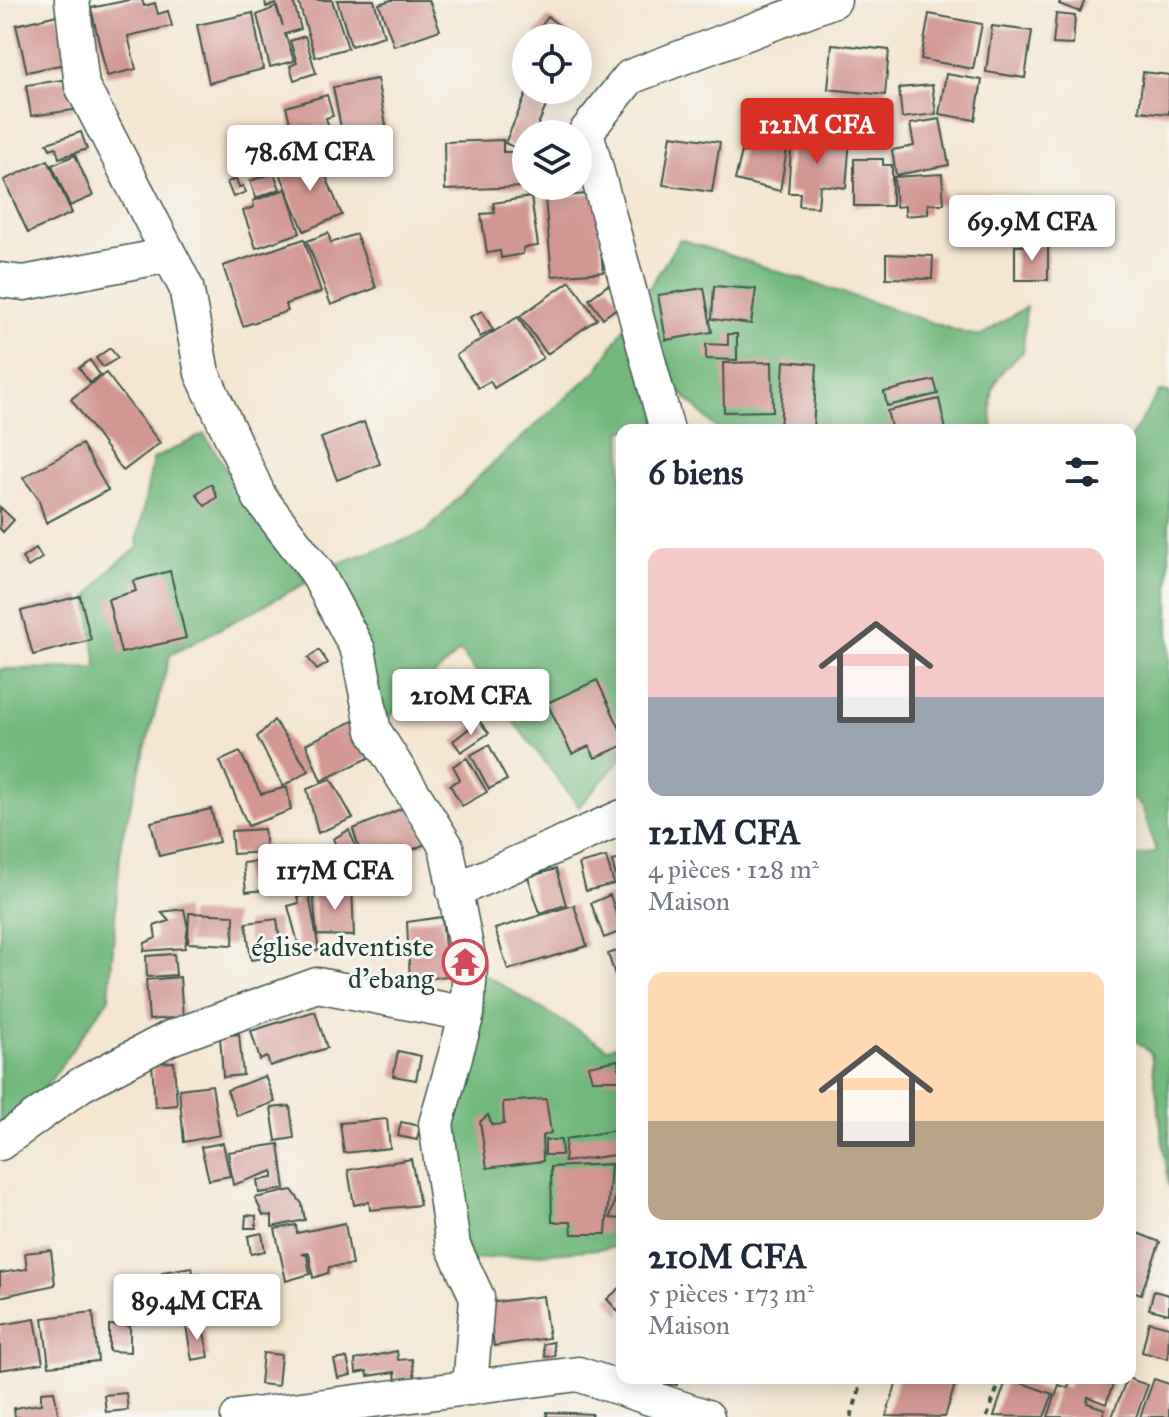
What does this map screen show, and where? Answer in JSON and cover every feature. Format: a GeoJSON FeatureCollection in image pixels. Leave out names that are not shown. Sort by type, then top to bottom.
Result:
{"type":"FeatureCollection","features":[{"type":"Feature","properties":{"kind":"street"},"geometry":{"type":"LineString","coordinates":[[72,0],[82,86],[186,287],[202,373],[260,498],[316,571],[358,650],[374,731],[446,846],[470,967],[467,1014],[436,1124],[453,1246],[477,1297],[470,1388]]}},
{"type":"Feature","properties":{"kind":"street"},"geometry":{"type":"LineString","coordinates":[[665,424],[586,132],[630,77],[834,0]]}},
{"type":"Feature","properties":{"kind":"street"},"geometry":{"type":"LineString","coordinates":[[0,280],[24,283],[169,255]]}},
{"type":"Feature","properties":{"kind":"street"},"geometry":{"type":"LineString","coordinates":[[454,891],[616,820]]}},
{"type":"Feature","properties":{"kind":"street"},"geometry":{"type":"LineString","coordinates":[[0,1143],[82,1084],[170,1038],[317,985],[467,1014]]}},
{"type":"Feature","properties":{"kind":"street"},"geometry":{"type":"LineString","coordinates":[[238,1417],[578,1374],[707,1417]]}},
{"type":"Feature","properties":{"kind":"path"},"geometry":{"type":"LineString","coordinates":[[851,1417],[861,1384]]}},
{"type":"Feature","properties":{"kind":"path"},"geometry":{"type":"LineString","coordinates":[[987,1417],[999,1384]]}},
{"type":"Feature","properties":{"kind":"green space"},"geometry":{"type":"Polygon","coordinates":[[[680,239],[964,333],[980,336],[1026,307],[1023,352],[1004,369],[994,386],[993,424],[712,424],[657,368],[664,424],[616,424],[616,765],[579,807],[460,651],[374,731],[316,571],[425,533],[477,478],[598,369],[680,239]]]}},
{"type":"Feature","properties":{"kind":"green space"},"geometry":{"type":"Polygon","coordinates":[[[1159,392],[1169,392],[1169,1187],[1151,1053],[1136,1041],[1136,857],[1156,852],[1142,806],[1136,802],[1136,429],[1159,392]]]}},
{"type":"Feature","properties":{"kind":"green space"},"geometry":{"type":"Polygon","coordinates":[[[204,434],[265,528],[308,582],[170,655],[121,841],[109,998],[18,1126],[0,1138],[0,669],[97,668],[88,598],[111,568],[139,547],[137,542],[153,459],[204,434]]]}},
{"type":"Feature","properties":{"kind":"green space"},"geometry":{"type":"Polygon","coordinates":[[[477,970],[607,1048],[616,1046],[616,1248],[468,1260],[451,1157],[477,970]]]}},
{"type":"Feature","properties":{"kind":"building"},"geometry":{"type":"Polygon","coordinates":[[[142,0],[144,6],[155,3],[158,14],[168,11],[172,26],[128,36],[136,69],[107,76],[91,8],[142,0]]]}},
{"type":"Feature","properties":{"kind":"building"},"geometry":{"type":"Polygon","coordinates":[[[265,0],[293,0],[301,29],[285,34],[294,61],[270,67],[257,15],[276,7],[283,26],[276,4],[266,7],[265,0]]]}},
{"type":"Feature","properties":{"kind":"building"},"geometry":{"type":"Polygon","coordinates":[[[298,0],[332,0],[348,48],[315,57],[298,0]]]}},
{"type":"Feature","properties":{"kind":"building"},"geometry":{"type":"Polygon","coordinates":[[[337,0],[374,0],[384,36],[351,46],[337,0]]]}},
{"type":"Feature","properties":{"kind":"building"},"geometry":{"type":"Polygon","coordinates":[[[391,0],[429,0],[440,30],[394,46],[379,4],[391,0]]]}},
{"type":"Feature","properties":{"kind":"building"},"geometry":{"type":"Polygon","coordinates":[[[1061,0],[1085,0],[1080,12],[1059,4],[1061,0]]]}},
{"type":"Feature","properties":{"kind":"building"},"geometry":{"type":"Polygon","coordinates":[[[253,13],[263,69],[209,83],[197,25],[253,13]]]}},
{"type":"Feature","properties":{"kind":"building"},"geometry":{"type":"Polygon","coordinates":[[[929,14],[982,24],[973,69],[921,59],[929,14]]]}},
{"type":"Feature","properties":{"kind":"building"},"geometry":{"type":"Polygon","coordinates":[[[1056,14],[1075,16],[1073,45],[1053,44],[1056,14]]]}},
{"type":"Feature","properties":{"kind":"building"},"geometry":{"type":"Polygon","coordinates":[[[57,15],[69,63],[27,72],[16,25],[57,15]]]}},
{"type":"Feature","properties":{"kind":"building"},"geometry":{"type":"Polygon","coordinates":[[[548,17],[557,24],[543,24],[548,17]]]}},
{"type":"Feature","properties":{"kind":"building"},"geometry":{"type":"Polygon","coordinates":[[[992,26],[1032,31],[1025,78],[986,72],[992,26]]]}},
{"type":"Feature","properties":{"kind":"building"},"geometry":{"type":"Polygon","coordinates":[[[305,36],[316,73],[294,80],[290,66],[297,63],[290,41],[305,36]]]}},
{"type":"Feature","properties":{"kind":"building"},"geometry":{"type":"Polygon","coordinates":[[[832,44],[889,50],[885,95],[828,89],[832,44]]]}},
{"type":"Feature","properties":{"kind":"building"},"geometry":{"type":"Polygon","coordinates":[[[1143,72],[1169,75],[1169,114],[1139,111],[1143,72]]]}},
{"type":"Feature","properties":{"kind":"building"},"geometry":{"type":"Polygon","coordinates":[[[946,74],[982,80],[975,120],[939,114],[946,74]]]}},
{"type":"Feature","properties":{"kind":"building"},"geometry":{"type":"Polygon","coordinates":[[[70,79],[74,110],[31,116],[26,85],[70,79]]]}},
{"type":"Feature","properties":{"kind":"building"},"geometry":{"type":"Polygon","coordinates":[[[377,79],[387,130],[357,136],[358,141],[344,143],[333,87],[377,79]]]}},
{"type":"Feature","properties":{"kind":"building"},"geometry":{"type":"Polygon","coordinates":[[[932,85],[936,114],[902,118],[899,88],[932,85]]]}},
{"type":"Feature","properties":{"kind":"building"},"geometry":{"type":"Polygon","coordinates":[[[327,95],[333,116],[326,118],[334,146],[299,156],[286,107],[327,95]]]}},
{"type":"Feature","properties":{"kind":"building"},"geometry":{"type":"Polygon","coordinates":[[[522,104],[547,104],[540,120],[515,120],[522,104]]]}},
{"type":"Feature","properties":{"kind":"building"},"geometry":{"type":"Polygon","coordinates":[[[940,119],[949,165],[896,175],[892,150],[914,146],[910,124],[940,119]]]}},
{"type":"Feature","properties":{"kind":"building"},"geometry":{"type":"Polygon","coordinates":[[[748,126],[789,137],[780,191],[735,180],[748,126]]]}},
{"type":"Feature","properties":{"kind":"building"},"geometry":{"type":"Polygon","coordinates":[[[512,127],[512,146],[505,143],[512,127]]]}},
{"type":"Feature","properties":{"kind":"building"},"geometry":{"type":"Polygon","coordinates":[[[81,132],[87,149],[59,158],[56,147],[50,149],[47,143],[81,132]]]}},
{"type":"Feature","properties":{"kind":"building"},"geometry":{"type":"Polygon","coordinates":[[[671,135],[720,142],[712,192],[663,185],[671,135]]]}},
{"type":"Feature","properties":{"kind":"building"},"geometry":{"type":"Polygon","coordinates":[[[792,135],[850,139],[846,188],[820,185],[818,207],[799,206],[800,193],[788,193],[792,135]]]}},
{"type":"Feature","properties":{"kind":"building"},"geometry":{"type":"Polygon","coordinates":[[[503,140],[503,152],[512,152],[512,187],[445,190],[444,142],[503,140]]]}},
{"type":"Feature","properties":{"kind":"building"},"geometry":{"type":"Polygon","coordinates":[[[75,155],[93,196],[70,206],[52,165],[75,155]]]}},
{"type":"Feature","properties":{"kind":"building"},"geometry":{"type":"Polygon","coordinates":[[[317,155],[342,215],[304,231],[279,171],[317,155]]]}},
{"type":"Feature","properties":{"kind":"building"},"geometry":{"type":"Polygon","coordinates":[[[854,159],[883,159],[883,165],[892,165],[892,206],[854,206],[854,159]]]}},
{"type":"Feature","properties":{"kind":"building"},"geometry":{"type":"Polygon","coordinates":[[[48,160],[72,213],[28,233],[4,180],[48,160]]]}},
{"type":"Feature","properties":{"kind":"building"},"geometry":{"type":"Polygon","coordinates":[[[274,173],[280,189],[256,198],[250,181],[274,173]]]}},
{"type":"Feature","properties":{"kind":"building"},"geometry":{"type":"Polygon","coordinates":[[[942,174],[944,204],[928,204],[928,214],[905,216],[905,206],[896,207],[894,177],[942,174]]]}},
{"type":"Feature","properties":{"kind":"building"},"geometry":{"type":"Polygon","coordinates":[[[236,179],[239,187],[243,186],[246,192],[233,197],[227,182],[236,179]]]}},
{"type":"Feature","properties":{"kind":"building"},"geometry":{"type":"Polygon","coordinates":[[[286,189],[300,233],[256,248],[243,211],[254,207],[253,201],[286,189]]]}},
{"type":"Feature","properties":{"kind":"building"},"geometry":{"type":"Polygon","coordinates":[[[592,193],[596,193],[603,272],[552,276],[545,200],[592,200],[592,193]]]}},
{"type":"Feature","properties":{"kind":"building"},"geometry":{"type":"Polygon","coordinates":[[[531,200],[538,246],[523,248],[523,254],[501,258],[500,251],[487,253],[481,214],[495,213],[493,203],[531,200]]]}},
{"type":"Feature","properties":{"kind":"building"},"geometry":{"type":"Polygon","coordinates":[[[328,233],[331,243],[356,234],[376,288],[331,305],[307,241],[328,233]]]}},
{"type":"Feature","properties":{"kind":"building"},"geometry":{"type":"Polygon","coordinates":[[[304,239],[321,292],[285,304],[288,311],[243,326],[223,266],[304,239]]]}},
{"type":"Feature","properties":{"kind":"building"},"geometry":{"type":"Polygon","coordinates":[[[1048,245],[1048,280],[1015,280],[1015,246],[1048,245]]]}},
{"type":"Feature","properties":{"kind":"building"},"geometry":{"type":"Polygon","coordinates":[[[886,254],[933,256],[932,279],[886,278],[886,254]]]}},
{"type":"Feature","properties":{"kind":"building"},"geometry":{"type":"Polygon","coordinates":[[[570,281],[597,319],[547,354],[520,316],[570,281]]]}},
{"type":"Feature","properties":{"kind":"building"},"geometry":{"type":"Polygon","coordinates":[[[608,285],[622,304],[603,318],[589,299],[608,285]]]}},
{"type":"Feature","properties":{"kind":"building"},"geometry":{"type":"Polygon","coordinates":[[[714,286],[756,289],[751,324],[712,319],[714,286]]]}},
{"type":"Feature","properties":{"kind":"building"},"geometry":{"type":"Polygon","coordinates":[[[704,288],[712,332],[666,340],[658,295],[704,288]]]}},
{"type":"Feature","properties":{"kind":"building"},"geometry":{"type":"Polygon","coordinates":[[[482,311],[493,330],[480,337],[470,317],[482,311]]]}},
{"type":"Feature","properties":{"kind":"building"},"geometry":{"type":"Polygon","coordinates":[[[518,317],[543,358],[494,388],[490,381],[478,388],[456,355],[518,317]]]}},
{"type":"Feature","properties":{"kind":"building"},"geometry":{"type":"Polygon","coordinates":[[[728,334],[737,334],[737,360],[706,359],[706,344],[728,345],[728,334]]]}},
{"type":"Feature","properties":{"kind":"building"},"geometry":{"type":"Polygon","coordinates":[[[110,348],[118,358],[103,367],[96,358],[110,348]]]}},
{"type":"Feature","properties":{"kind":"building"},"geometry":{"type":"Polygon","coordinates":[[[90,360],[100,375],[90,383],[79,368],[90,360]]]}},
{"type":"Feature","properties":{"kind":"building"},"geometry":{"type":"Polygon","coordinates":[[[784,361],[817,364],[813,424],[780,424],[784,361]]]}},
{"type":"Feature","properties":{"kind":"building"},"geometry":{"type":"Polygon","coordinates":[[[772,362],[773,411],[724,412],[723,363],[772,362]]]}},
{"type":"Feature","properties":{"kind":"building"},"geometry":{"type":"Polygon","coordinates":[[[106,373],[160,443],[123,471],[71,399],[106,373]]]}},
{"type":"Feature","properties":{"kind":"building"},"geometry":{"type":"Polygon","coordinates":[[[934,380],[938,394],[887,406],[884,392],[934,380]]]}},
{"type":"Feature","properties":{"kind":"building"},"geometry":{"type":"Polygon","coordinates":[[[939,399],[945,424],[890,424],[887,411],[939,399]]]}},
{"type":"Feature","properties":{"kind":"building"},"geometry":{"type":"Polygon","coordinates":[[[364,422],[380,464],[337,480],[321,438],[364,422]]]}},
{"type":"Feature","properties":{"kind":"building"},"geometry":{"type":"Polygon","coordinates":[[[82,444],[108,490],[46,523],[38,498],[23,478],[82,444]]]}},
{"type":"Feature","properties":{"kind":"building"},"geometry":{"type":"Polygon","coordinates":[[[212,485],[217,497],[205,506],[196,494],[212,485]]]}},
{"type":"Feature","properties":{"kind":"building"},"geometry":{"type":"Polygon","coordinates":[[[0,507],[14,520],[3,532],[0,529],[0,507]]]}},
{"type":"Feature","properties":{"kind":"building"},"geometry":{"type":"Polygon","coordinates":[[[36,548],[42,558],[28,567],[22,558],[36,548]]]}},
{"type":"Feature","properties":{"kind":"building"},"geometry":{"type":"Polygon","coordinates":[[[170,571],[186,638],[121,653],[108,599],[136,591],[133,581],[170,571]]]}},
{"type":"Feature","properties":{"kind":"building"},"geometry":{"type":"Polygon","coordinates":[[[80,596],[91,640],[33,655],[21,611],[80,596]]]}},
{"type":"Feature","properties":{"kind":"building"},"geometry":{"type":"Polygon","coordinates":[[[319,650],[328,663],[317,670],[308,658],[319,650]]]}},
{"type":"Feature","properties":{"kind":"building"},"geometry":{"type":"Polygon","coordinates":[[[597,680],[616,720],[616,749],[595,758],[589,746],[572,754],[547,703],[597,680]]]}},
{"type":"Feature","properties":{"kind":"building"},"geometry":{"type":"Polygon","coordinates":[[[357,719],[379,753],[321,781],[306,744],[357,719]]]}},
{"type":"Feature","properties":{"kind":"building"},"geometry":{"type":"Polygon","coordinates":[[[274,720],[309,771],[283,786],[257,737],[274,720]]]}},
{"type":"Feature","properties":{"kind":"building"},"geometry":{"type":"Polygon","coordinates":[[[479,721],[489,733],[461,752],[453,741],[479,721]]]}},
{"type":"Feature","properties":{"kind":"building"},"geometry":{"type":"Polygon","coordinates":[[[489,745],[507,780],[489,789],[471,755],[489,745]]]}},
{"type":"Feature","properties":{"kind":"building"},"geometry":{"type":"Polygon","coordinates":[[[240,752],[261,794],[287,787],[291,810],[248,826],[220,761],[240,752]]]}},
{"type":"Feature","properties":{"kind":"building"},"geometry":{"type":"Polygon","coordinates":[[[467,758],[487,792],[462,806],[450,785],[460,779],[453,766],[467,758]]]}},
{"type":"Feature","properties":{"kind":"building"},"geometry":{"type":"Polygon","coordinates":[[[331,779],[353,818],[318,833],[307,789],[331,779]]]}},
{"type":"Feature","properties":{"kind":"building"},"geometry":{"type":"Polygon","coordinates":[[[410,805],[427,843],[366,872],[353,829],[410,805]]]}},
{"type":"Feature","properties":{"kind":"building"},"geometry":{"type":"Polygon","coordinates":[[[211,809],[219,842],[159,856],[151,822],[211,809]]]}},
{"type":"Feature","properties":{"kind":"building"},"geometry":{"type":"Polygon","coordinates":[[[264,829],[266,852],[233,854],[231,831],[264,829]]]}},
{"type":"Feature","properties":{"kind":"building"},"geometry":{"type":"Polygon","coordinates":[[[349,830],[357,850],[343,859],[333,839],[349,830]]]}},
{"type":"Feature","properties":{"kind":"building"},"geometry":{"type":"Polygon","coordinates":[[[606,857],[614,884],[586,891],[579,864],[606,857]]]}},
{"type":"Feature","properties":{"kind":"building"},"geometry":{"type":"Polygon","coordinates":[[[278,859],[282,888],[246,892],[243,863],[278,859]]]}},
{"type":"Feature","properties":{"kind":"building"},"geometry":{"type":"Polygon","coordinates":[[[556,869],[566,905],[540,913],[528,877],[556,869]]]}},
{"type":"Feature","properties":{"kind":"building"},"geometry":{"type":"Polygon","coordinates":[[[352,885],[354,936],[317,935],[313,894],[352,885]]]}},
{"type":"Feature","properties":{"kind":"building"},"geometry":{"type":"Polygon","coordinates":[[[309,895],[319,950],[301,954],[288,906],[299,903],[297,897],[309,895]]]}},
{"type":"Feature","properties":{"kind":"building"},"geometry":{"type":"Polygon","coordinates":[[[610,895],[616,913],[616,933],[604,938],[591,903],[610,895]]]}},
{"type":"Feature","properties":{"kind":"building"},"geometry":{"type":"Polygon","coordinates":[[[574,905],[587,946],[508,970],[495,929],[574,905]]]}},
{"type":"Feature","properties":{"kind":"building"},"geometry":{"type":"Polygon","coordinates":[[[184,909],[188,928],[185,948],[144,951],[145,943],[156,938],[154,926],[169,921],[161,912],[184,909]]]}},
{"type":"Feature","properties":{"kind":"building"},"geometry":{"type":"Polygon","coordinates":[[[189,913],[234,915],[233,945],[188,943],[189,913]]]}},
{"type":"Feature","properties":{"kind":"building"},"geometry":{"type":"Polygon","coordinates":[[[442,917],[448,976],[410,981],[407,922],[442,917]]]}},
{"type":"Feature","properties":{"kind":"building"},"geometry":{"type":"Polygon","coordinates":[[[277,919],[282,956],[251,960],[246,923],[277,919]]]}},
{"type":"Feature","properties":{"kind":"building"},"geometry":{"type":"Polygon","coordinates":[[[616,951],[616,977],[608,954],[616,951]]]}},
{"type":"Feature","properties":{"kind":"building"},"geometry":{"type":"Polygon","coordinates":[[[174,954],[176,975],[147,977],[146,956],[174,954]]]}},
{"type":"Feature","properties":{"kind":"building"},"geometry":{"type":"Polygon","coordinates":[[[180,977],[183,1017],[149,1020],[146,980],[180,977]]]}},
{"type":"Feature","properties":{"kind":"building"},"geometry":{"type":"Polygon","coordinates":[[[315,1011],[327,1048],[270,1066],[267,1057],[260,1060],[251,1031],[315,1011]]]}},
{"type":"Feature","properties":{"kind":"building"},"geometry":{"type":"Polygon","coordinates":[[[239,1034],[243,1075],[223,1077],[220,1036],[239,1034]]]}},
{"type":"Feature","properties":{"kind":"building"},"geometry":{"type":"Polygon","coordinates":[[[398,1051],[421,1056],[416,1080],[393,1076],[398,1051]]]}},
{"type":"Feature","properties":{"kind":"building"},"geometry":{"type":"Polygon","coordinates":[[[616,1060],[616,1080],[592,1080],[588,1066],[616,1060]]]}},
{"type":"Feature","properties":{"kind":"building"},"geometry":{"type":"Polygon","coordinates":[[[174,1062],[177,1105],[155,1107],[152,1063],[174,1062]]]}},
{"type":"Feature","properties":{"kind":"building"},"geometry":{"type":"Polygon","coordinates":[[[265,1076],[275,1102],[237,1116],[227,1090],[265,1076]]]}},
{"type":"Feature","properties":{"kind":"building"},"geometry":{"type":"Polygon","coordinates":[[[212,1085],[220,1135],[184,1142],[179,1089],[212,1085]]]}},
{"type":"Feature","properties":{"kind":"building"},"geometry":{"type":"Polygon","coordinates":[[[546,1099],[551,1133],[542,1136],[543,1161],[487,1168],[480,1122],[488,1115],[492,1125],[504,1124],[503,1102],[546,1099]]]}},
{"type":"Feature","properties":{"kind":"building"},"geometry":{"type":"Polygon","coordinates":[[[290,1106],[294,1138],[276,1141],[271,1108],[290,1106]]]}},
{"type":"Feature","properties":{"kind":"building"},"geometry":{"type":"Polygon","coordinates":[[[387,1119],[390,1148],[344,1153],[340,1123],[387,1119]]]}},
{"type":"Feature","properties":{"kind":"building"},"geometry":{"type":"Polygon","coordinates":[[[401,1122],[420,1126],[417,1140],[398,1136],[401,1122]]]}},
{"type":"Feature","properties":{"kind":"building"},"geometry":{"type":"Polygon","coordinates":[[[616,1130],[616,1155],[564,1162],[566,1139],[616,1130]]]}},
{"type":"Feature","properties":{"kind":"building"},"geometry":{"type":"Polygon","coordinates":[[[545,1140],[561,1140],[562,1155],[545,1155],[545,1140]]]}},
{"type":"Feature","properties":{"kind":"building"},"geometry":{"type":"Polygon","coordinates":[[[223,1143],[230,1176],[209,1180],[201,1147],[223,1143]]]}},
{"type":"Feature","properties":{"kind":"building"},"geometry":{"type":"Polygon","coordinates":[[[279,1144],[285,1189],[259,1193],[257,1180],[273,1178],[273,1171],[233,1185],[228,1152],[279,1144]]]}},
{"type":"Feature","properties":{"kind":"building"},"geometry":{"type":"Polygon","coordinates":[[[411,1159],[420,1205],[370,1210],[369,1202],[354,1205],[348,1170],[411,1159]]]}},
{"type":"Feature","properties":{"kind":"building"},"geometry":{"type":"Polygon","coordinates":[[[611,1164],[606,1234],[572,1234],[571,1222],[552,1222],[551,1167],[611,1164]]]}},
{"type":"Feature","properties":{"kind":"building"},"geometry":{"type":"Polygon","coordinates":[[[292,1190],[302,1204],[305,1220],[272,1227],[272,1216],[263,1215],[255,1198],[292,1190]]]}},
{"type":"Feature","properties":{"kind":"building"},"geometry":{"type":"Polygon","coordinates":[[[616,1196],[616,1218],[610,1218],[616,1196]]]}},
{"type":"Feature","properties":{"kind":"building"},"geometry":{"type":"Polygon","coordinates":[[[246,1215],[256,1216],[256,1228],[245,1228],[246,1215]]]}},
{"type":"Feature","properties":{"kind":"building"},"geometry":{"type":"Polygon","coordinates":[[[345,1223],[352,1265],[329,1267],[328,1273],[313,1278],[309,1253],[301,1254],[307,1255],[310,1274],[286,1281],[275,1229],[296,1225],[297,1233],[345,1223]]]}},
{"type":"Feature","properties":{"kind":"building"},"geometry":{"type":"Polygon","coordinates":[[[1136,1232],[1160,1242],[1141,1294],[1136,1292],[1136,1232]]]}},
{"type":"Feature","properties":{"kind":"building"},"geometry":{"type":"Polygon","coordinates":[[[262,1233],[265,1251],[251,1254],[248,1236],[262,1233]]]}},
{"type":"Feature","properties":{"kind":"building"},"geometry":{"type":"Polygon","coordinates":[[[51,1250],[55,1285],[0,1297],[0,1273],[27,1269],[25,1253],[51,1250]]]}},
{"type":"Feature","properties":{"kind":"building"},"geometry":{"type":"Polygon","coordinates":[[[192,1267],[199,1308],[169,1313],[162,1272],[192,1267]]]}},
{"type":"Feature","properties":{"kind":"building"},"geometry":{"type":"Polygon","coordinates":[[[616,1291],[616,1309],[607,1299],[616,1291]]]}},
{"type":"Feature","properties":{"kind":"building"},"geometry":{"type":"Polygon","coordinates":[[[1154,1291],[1169,1295],[1169,1314],[1149,1309],[1154,1291]]]}},
{"type":"Feature","properties":{"kind":"building"},"geometry":{"type":"Polygon","coordinates":[[[543,1296],[549,1338],[494,1346],[488,1303],[543,1296]]]}},
{"type":"Feature","properties":{"kind":"building"},"geometry":{"type":"Polygon","coordinates":[[[93,1312],[98,1361],[49,1366],[43,1318],[93,1312]]]}},
{"type":"Feature","properties":{"kind":"building"},"geometry":{"type":"Polygon","coordinates":[[[35,1319],[43,1363],[0,1370],[0,1325],[35,1319]]]}},
{"type":"Feature","properties":{"kind":"building"},"geometry":{"type":"Polygon","coordinates":[[[1149,1322],[1169,1327],[1168,1359],[1142,1352],[1149,1322]]]}},
{"type":"Feature","properties":{"kind":"building"},"geometry":{"type":"Polygon","coordinates":[[[202,1323],[209,1357],[192,1360],[186,1326],[202,1323]]]}},
{"type":"Feature","properties":{"kind":"building"},"geometry":{"type":"Polygon","coordinates":[[[109,1325],[130,1326],[130,1352],[109,1351],[109,1325]]]}},
{"type":"Feature","properties":{"kind":"building"},"geometry":{"type":"Polygon","coordinates":[[[553,1342],[555,1356],[545,1357],[543,1344],[553,1342]]]}},
{"type":"Feature","properties":{"kind":"building"},"geometry":{"type":"Polygon","coordinates":[[[397,1351],[398,1360],[412,1359],[415,1379],[396,1381],[395,1372],[368,1376],[367,1371],[356,1373],[355,1360],[397,1351]]]}},
{"type":"Feature","properties":{"kind":"building"},"geometry":{"type":"Polygon","coordinates":[[[263,1353],[281,1355],[278,1386],[260,1384],[263,1353]]]}},
{"type":"Feature","properties":{"kind":"building"},"geometry":{"type":"Polygon","coordinates":[[[347,1358],[351,1375],[338,1378],[334,1360],[347,1358]]]}},
{"type":"Feature","properties":{"kind":"building"},"geometry":{"type":"Polygon","coordinates":[[[1154,1379],[1169,1384],[1169,1417],[1140,1417],[1154,1379]]]}},
{"type":"Feature","properties":{"kind":"building"},"geometry":{"type":"Polygon","coordinates":[[[1136,1381],[1148,1385],[1136,1417],[1112,1417],[1125,1384],[1136,1384],[1136,1381]]]}},
{"type":"Feature","properties":{"kind":"building"},"geometry":{"type":"Polygon","coordinates":[[[896,1384],[955,1384],[945,1417],[886,1416],[896,1384]]]}},
{"type":"Feature","properties":{"kind":"building"},"geometry":{"type":"Polygon","coordinates":[[[1005,1384],[1024,1384],[1053,1394],[1044,1417],[994,1416],[1005,1384]]]}},
{"type":"Feature","properties":{"kind":"building"},"geometry":{"type":"Polygon","coordinates":[[[1069,1384],[1113,1384],[1106,1404],[1088,1397],[1087,1403],[1105,1409],[1102,1417],[1048,1417],[1059,1385],[1068,1388],[1069,1384]]]}},
{"type":"Feature","properties":{"kind":"building"},"geometry":{"type":"Polygon","coordinates":[[[54,1391],[59,1417],[15,1417],[14,1408],[41,1404],[41,1392],[54,1391]]]}},
{"type":"Feature","properties":{"kind":"building"},"geometry":{"type":"Polygon","coordinates":[[[126,1393],[128,1410],[106,1412],[104,1395],[126,1393]]]}},
{"type":"Feature","properties":{"kind":"building"},"geometry":{"type":"Polygon","coordinates":[[[547,1412],[592,1414],[592,1417],[547,1417],[547,1412]]]}},
{"type":"Feature","properties":{"kind":"place","name":"église adventiste d'ebang"},"geometry":{"type":"Point","coordinates":[465,962]}}]}
